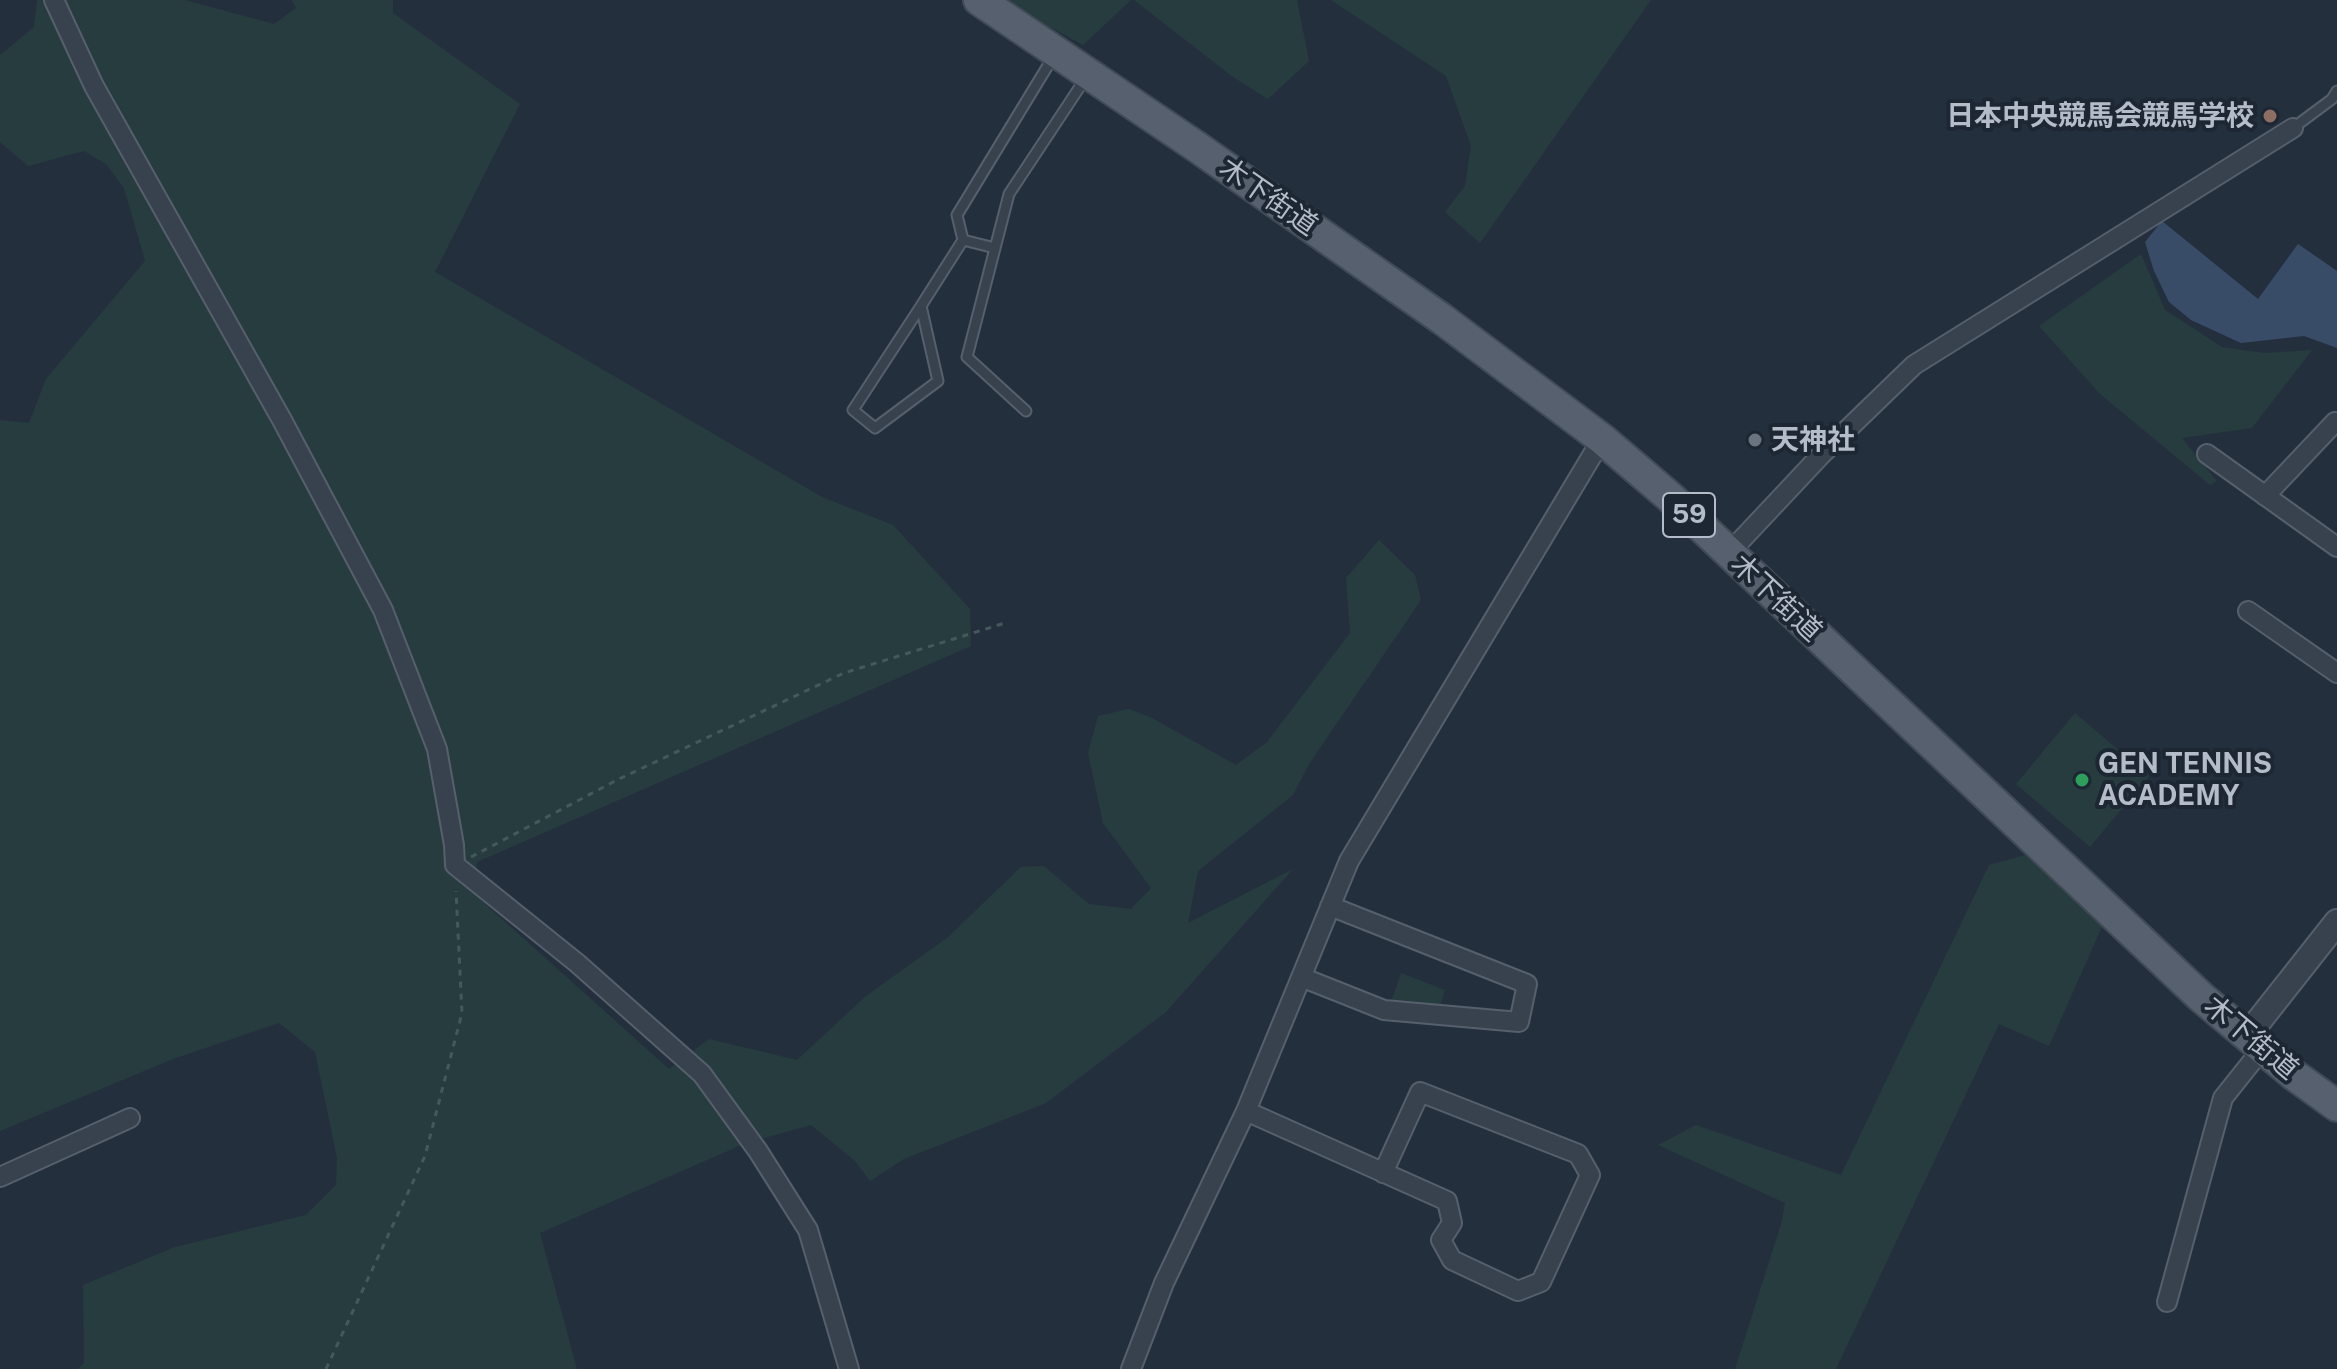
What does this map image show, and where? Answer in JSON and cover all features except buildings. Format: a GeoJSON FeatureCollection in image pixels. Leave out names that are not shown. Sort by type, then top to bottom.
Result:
{"type":"FeatureCollection","features":[{"type":"Feature","properties":{"kind":"main road","name":"木下街道"},"geometry":{"type":"LineString","coordinates":[[979,0],[1442,319],[1602,439],[1729,553],[2167,965],[2255,1043],[2337,1106]]}},
{"type":"Feature","properties":{"kind":"street"},"geometry":{"type":"LineString","coordinates":[[54,0],[94,86],[282,420],[383,610],[437,749],[455,865],[577,963],[702,1074],[758,1151],[808,1230],[849,1369]]}},
{"type":"Feature","properties":{"kind":"street"},"geometry":{"type":"LineString","coordinates":[[1729,553],[1822,454],[1914,365],[2293,128]]}},
{"type":"Feature","properties":{"kind":"street"},"geometry":{"type":"LineString","coordinates":[[2265,496],[2335,422],[2337,424]]}},
{"type":"Feature","properties":{"kind":"street"},"geometry":{"type":"LineString","coordinates":[[1131,1369],[1164,1283],[1246,1111],[1349,861],[1602,439]]}},
{"type":"Feature","properties":{"kind":"street"},"geometry":{"type":"LineString","coordinates":[[2207,454],[2335,542]]}},
{"type":"Feature","properties":{"kind":"street"},"geometry":{"type":"LineString","coordinates":[[2248,611],[2337,673]]}},
{"type":"Feature","properties":{"kind":"street"},"geometry":{"type":"LineString","coordinates":[[1301,977],[1384,1010],[1519,1022],[1527,984],[1330,906]]}},
{"type":"Feature","properties":{"kind":"street"},"geometry":{"type":"LineString","coordinates":[[2167,1302],[2223,1098],[2255,1043],[2337,922]]}},
{"type":"Feature","properties":{"kind":"street"},"geometry":{"type":"LineString","coordinates":[[1246,1111],[1383,1173],[1447,1201],[1452,1223],[1441,1240],[1452,1260],[1518,1291],[1541,1282],[1590,1175],[1578,1154],[1420,1092],[1383,1173]]}},
{"type":"Feature","properties":{"kind":"street"},"geometry":{"type":"LineString","coordinates":[[0,1177],[130,1118]]}},
{"type":"Feature","properties":{"kind":"lane"},"geometry":{"type":"LineString","coordinates":[[921,306],[938,381],[875,428],[853,410],[963,240],[957,215],[1057,51]]}},
{"type":"Feature","properties":{"kind":"lane"},"geometry":{"type":"LineString","coordinates":[[1026,411],[967,357],[1009,194],[1089,73]]}},
{"type":"Feature","properties":{"kind":"lane"},"geometry":{"type":"LineString","coordinates":[[2293,128],[2332,99],[2337,91]]}},
{"type":"Feature","properties":{"kind":"lane"},"geometry":{"type":"LineString","coordinates":[[963,240],[995,248]]}},
{"type":"Feature","properties":{"kind":"path"},"geometry":{"type":"LineString","coordinates":[[326,1369],[425,1156],[462,1013],[455,865],[617,780],[844,673],[1005,623]]}},
{"type":"Feature","properties":{"kind":"green space"},"geometry":{"type":"Polygon","coordinates":[[[37,0],[185,0],[274,24],[296,8],[292,0],[393,0],[393,13],[520,104],[435,272],[822,497],[893,525],[970,609],[971,646],[477,862],[473,893],[669,1069],[709,1039],[797,1060],[866,996],[947,938],[1021,867],[1044,866],[1089,904],[1131,909],[1151,888],[1103,823],[1088,753],[1098,716],[1129,709],[1152,718],[1236,765],[1267,742],[1350,633],[1346,578],[1379,540],[1415,575],[1421,600],[1309,764],[1293,795],[1198,871],[1188,923],[1293,869],[1166,1012],[1046,1103],[904,1159],[870,1181],[855,1161],[811,1125],[746,1143],[540,1233],[577,1369],[78,1369],[84,1363],[83,1285],[175,1247],[306,1215],[336,1185],[337,1158],[315,1052],[279,1023],[173,1059],[0,1131],[0,420],[29,423],[46,379],[145,261],[124,188],[106,164],[84,151],[28,166],[0,142],[0,55],[34,27],[37,0]]]}},
{"type":"Feature","properties":{"kind":"green space"},"geometry":{"type":"Polygon","coordinates":[[[1000,0],[1131,0],[1083,45],[1000,0]]]}},
{"type":"Feature","properties":{"kind":"green space"},"geometry":{"type":"Polygon","coordinates":[[[1134,0],[1297,0],[1309,61],[1268,99],[1233,77],[1134,0]]]}},
{"type":"Feature","properties":{"kind":"green space"},"geometry":{"type":"Polygon","coordinates":[[[1331,0],[1651,0],[1480,243],[1445,212],[1465,186],[1471,146],[1446,76],[1331,0]]]}},
{"type":"Feature","properties":{"kind":"green space"},"geometry":{"type":"Polygon","coordinates":[[[2141,254],[2165,310],[2222,347],[2264,353],[2312,350],[2252,428],[2182,438],[2217,481],[2210,485],[2100,394],[2039,326],[2141,254]]]}},
{"type":"Feature","properties":{"kind":"green space","name":"GEN TENNIS ACADEMY"},"geometry":{"type":"Polygon","coordinates":[[[2075,713],[2149,776],[2090,847],[2016,784],[2075,713]]]}},
{"type":"Feature","properties":{"kind":"green space"},"geometry":{"type":"Polygon","coordinates":[[[2032,853],[2104,922],[2049,1046],[1999,1024],[1836,1369],[1735,1369],[1785,1203],[1658,1145],[1696,1125],[1841,1175],[1989,865],[2032,853]]]}},
{"type":"Feature","properties":{"kind":"green space"},"geometry":{"type":"Polygon","coordinates":[[[1401,973],[1445,990],[1439,1010],[1391,1002],[1401,973]]]}},
{"type":"Feature","properties":{"kind":"water"},"geometry":{"type":"Polygon","coordinates":[[[2162,221],[2258,299],[2298,244],[2337,271],[2337,348],[2304,336],[2241,343],[2191,320],[2169,302],[2154,271],[2145,242],[2162,221]]]}},
{"type":"Feature","properties":{"kind":"place","name":"日本中央競馬会競馬学校"},"geometry":{"type":"Point","coordinates":[2270,116]}},
{"type":"Feature","properties":{"kind":"place","name":"天神社"},"geometry":{"type":"Point","coordinates":[1755,440]}},
{"type":"Feature","properties":{"kind":"place","name":"GEN TENNIS ACADEMY"},"geometry":{"type":"Point","coordinates":[2082,780]}}]}
